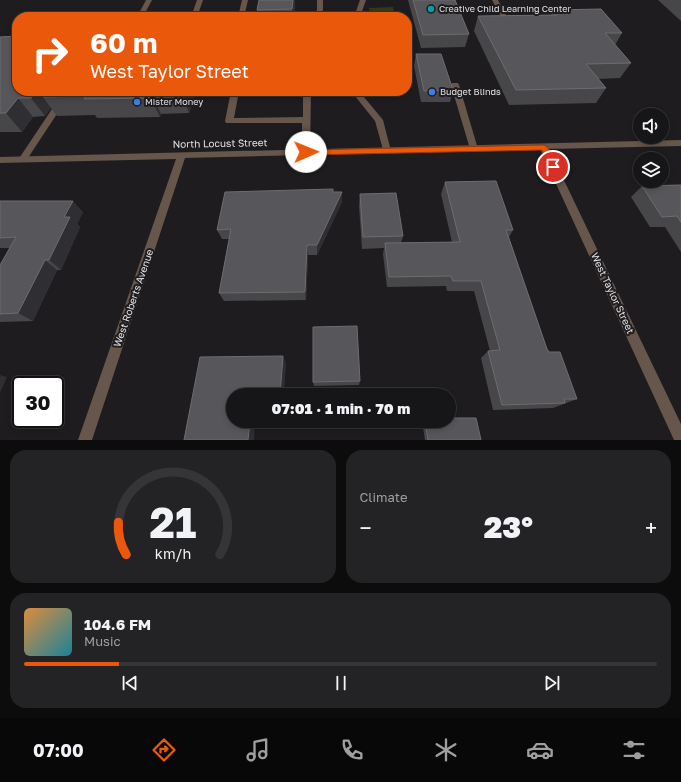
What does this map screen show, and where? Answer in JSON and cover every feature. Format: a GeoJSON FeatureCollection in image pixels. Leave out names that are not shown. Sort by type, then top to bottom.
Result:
{"type":"FeatureCollection","features":[{"type":"Feature","properties":{"kind":"street"},"geometry":{"type":"LineString","coordinates":[[143,12],[149,0]]}},
{"type":"Feature","properties":{"kind":"street"},"geometry":{"type":"LineString","coordinates":[[196,12],[200,0]]}},
{"type":"Feature","properties":{"kind":"street"},"geometry":{"type":"LineString","coordinates":[[242,12],[245,0]]}},
{"type":"Feature","properties":{"kind":"street"},"geometry":{"type":"LineString","coordinates":[[319,12],[320,0]]}},
{"type":"Feature","properties":{"kind":"street"},"geometry":{"type":"LineString","coordinates":[[358,12],[363,0]]}},
{"type":"Feature","properties":{"kind":"street"},"geometry":{"type":"LineString","coordinates":[[495,0],[507,23]]}},
{"type":"Feature","properties":{"kind":"street"},"geometry":{"type":"LineString","coordinates":[[455,85],[474,149]]}},
{"type":"Feature","properties":{"kind":"street"},"geometry":{"type":"LineString","coordinates":[[23,159],[65,96]]}},
{"type":"Feature","properties":{"kind":"street"},"geometry":{"type":"LineString","coordinates":[[234,96],[229,121],[306,120]]}},
{"type":"Feature","properties":{"kind":"street"},"geometry":{"type":"LineString","coordinates":[[306,152],[307,96]]}},
{"type":"Feature","properties":{"kind":"street"},"geometry":{"type":"LineString","coordinates":[[359,96],[379,120],[387,151]]}},
{"type":"Feature","properties":{"kind":"street","name":"North Locust Street"},"geometry":{"type":"LineString","coordinates":[[0,160],[306,152],[544,148],[681,143]]}},
{"type":"Feature","properties":{"kind":"street","name":"West Taylor Street"},"geometry":{"type":"LineString","coordinates":[[544,148],[681,439]]}},
{"type":"Feature","properties":{"kind":"street","name":"West Roberts Avenue"},"geometry":{"type":"LineString","coordinates":[[85,440],[182,155]]}},
{"type":"Feature","properties":{"kind":"green space"},"geometry":{"type":"Polygon","coordinates":[[[393,7],[394,12],[370,12],[369,8],[393,7]]]}},
{"type":"Feature","properties":{"kind":"building"},"geometry":{"type":"Polygon","coordinates":[[[259,0],[293,0],[292,9],[257,10],[259,0]]]}},
{"type":"Feature","properties":{"kind":"building"},"geometry":{"type":"Polygon","coordinates":[[[413,0],[455,0],[469,34],[423,35],[413,0]]]}},
{"type":"Feature","properties":{"kind":"building"},"geometry":{"type":"Polygon","coordinates":[[[601,9],[622,33],[605,33],[631,63],[586,64],[606,88],[516,90],[478,16],[557,15],[553,10],[601,9]]]}},
{"type":"Feature","properties":{"kind":"building"},"geometry":{"type":"Polygon","coordinates":[[[12,36],[12,96],[32,96],[31,98],[18,98],[6,113],[0,113],[0,37],[12,36]]]}},
{"type":"Feature","properties":{"kind":"building"},"geometry":{"type":"Polygon","coordinates":[[[416,54],[441,54],[453,90],[424,91],[416,54]]]}},
{"type":"Feature","properties":{"kind":"building"},"geometry":{"type":"Polygon","coordinates":[[[44,96],[86,96],[43,97],[44,96]]]}},
{"type":"Feature","properties":{"kind":"building"},"geometry":{"type":"Polygon","coordinates":[[[86,96],[152,96],[151,98],[84,99],[86,96]]]}},
{"type":"Feature","properties":{"kind":"building"},"geometry":{"type":"Polygon","coordinates":[[[496,181],[513,230],[506,230],[547,349],[549,352],[560,352],[577,399],[564,399],[565,403],[502,405],[488,351],[500,350],[481,281],[453,281],[451,276],[389,277],[385,243],[460,242],[445,182],[496,181]]]}},
{"type":"Feature","properties":{"kind":"building"},"geometry":{"type":"Polygon","coordinates":[[[669,185],[681,185],[681,222],[677,216],[662,217],[643,188],[669,188],[669,185]]]}},
{"type":"Feature","properties":{"kind":"building"},"geometry":{"type":"Polygon","coordinates":[[[333,189],[333,192],[342,192],[317,245],[307,245],[305,292],[219,293],[231,229],[217,230],[225,192],[333,189]]]}},
{"type":"Feature","properties":{"kind":"building"},"geometry":{"type":"Polygon","coordinates":[[[396,193],[403,236],[363,237],[360,194],[396,193]]]}},
{"type":"Feature","properties":{"kind":"building"},"geometry":{"type":"Polygon","coordinates":[[[0,201],[73,201],[64,217],[70,217],[49,260],[45,260],[18,313],[0,314],[0,265],[16,237],[0,238],[0,201]]]}},
{"type":"Feature","properties":{"kind":"building"},"geometry":{"type":"Polygon","coordinates":[[[357,326],[360,381],[313,382],[313,327],[357,326]]]}},
{"type":"Feature","properties":{"kind":"building"},"geometry":{"type":"Polygon","coordinates":[[[283,356],[281,388],[226,388],[226,428],[249,428],[248,440],[184,440],[200,357],[283,356]]]}},
{"type":"Feature","properties":{"kind":"building"},"geometry":{"type":"Polygon","coordinates":[[[456,418],[476,418],[481,440],[428,440],[426,428],[456,428],[456,418]]]}},
{"type":"Feature","properties":{"kind":"place","name":"Creative Child Learning Center"},"geometry":{"type":"Point","coordinates":[431,9]}},
{"type":"Feature","properties":{"kind":"place","name":"Budget Blinds"},"geometry":{"type":"Point","coordinates":[432,92]}},
{"type":"Feature","properties":{"kind":"place","name":"Mister Money"},"geometry":{"type":"Point","coordinates":[137,102]}},
{"type":"Feature","properties":{"kind":"route"},"geometry":{"type":"LineString","coordinates":[[306,152],[544,148],[553,167]]}}]}
